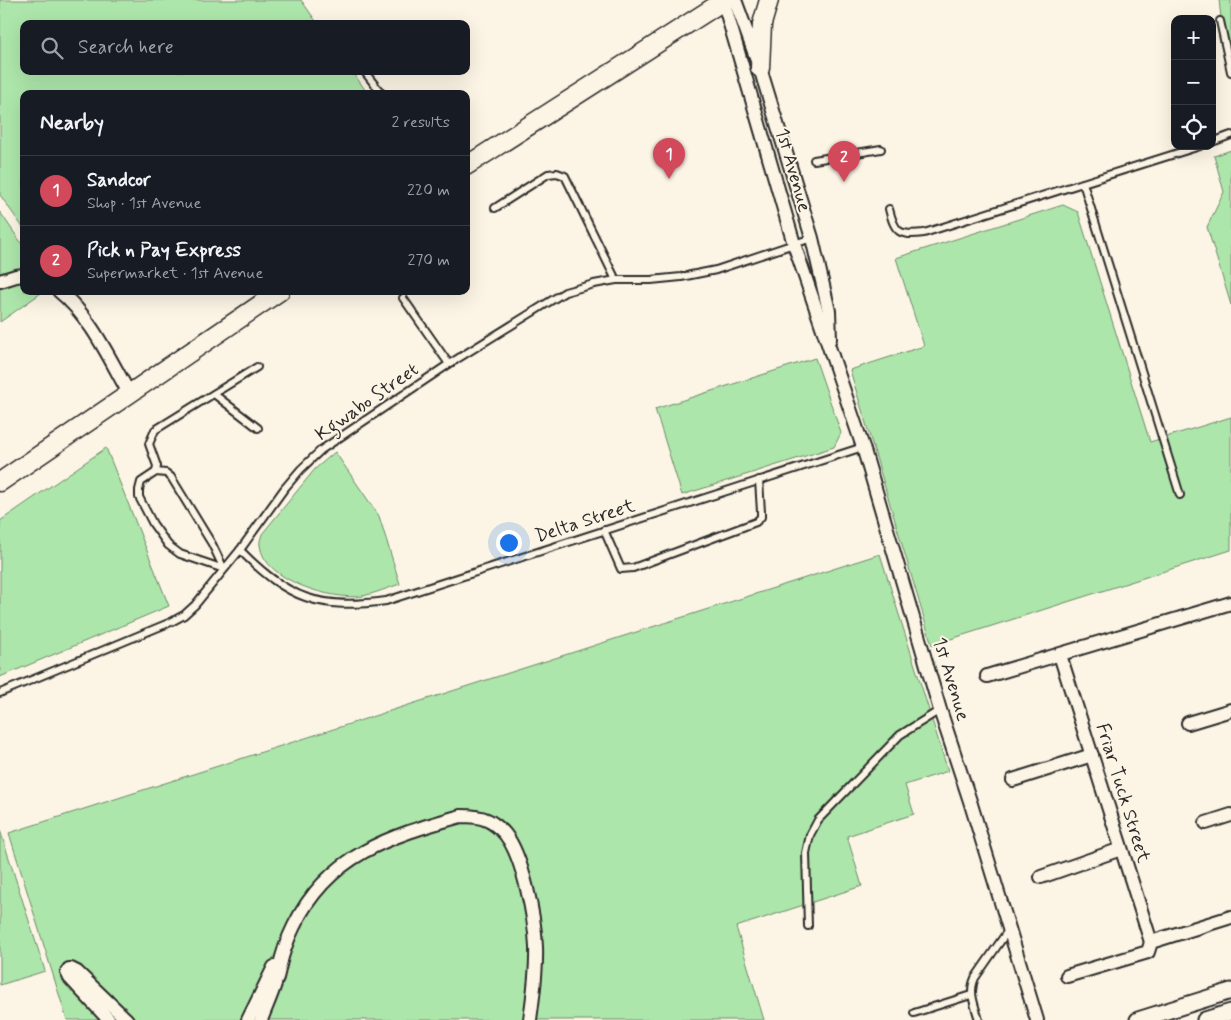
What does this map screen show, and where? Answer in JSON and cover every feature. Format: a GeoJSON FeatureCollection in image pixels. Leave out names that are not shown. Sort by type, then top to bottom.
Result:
{"type":"FeatureCollection","features":[{"type":"Feature","properties":{"kind":"main road"},"geometry":{"type":"LineString","coordinates":[[470,163],[726,0]]}},
{"type":"Feature","properties":{"kind":"main road"},"geometry":{"type":"LineString","coordinates":[[760,68],[762,24],[769,0]]}},
{"type":"Feature","properties":{"kind":"main road"},"geometry":{"type":"LineString","coordinates":[[0,482],[274,295]]}},
{"type":"Feature","properties":{"kind":"street","name":"1st Avenue"},"geometry":{"type":"LineString","coordinates":[[726,0],[760,68],[812,238],[829,311],[831,349]]}},
{"type":"Feature","properties":{"kind":"street","name":"1st Avenue"},"geometry":{"type":"LineString","coordinates":[[726,0],[794,244],[863,447],[940,710],[1037,1020]]}},
{"type":"Feature","properties":{"kind":"street"},"geometry":{"type":"LineString","coordinates":[[0,281],[20,276]]}},
{"type":"Feature","properties":{"kind":"street"},"geometry":{"type":"LineString","coordinates":[[64,295],[73,303],[96,335],[129,393]]}},
{"type":"Feature","properties":{"kind":"street"},"geometry":{"type":"LineString","coordinates":[[987,676],[1231,603]]}},
{"type":"Feature","properties":{"kind":"street","name":"Friar Tuck Street"},"geometry":{"type":"LineString","coordinates":[[1060,655],[1151,942]]}},
{"type":"Feature","properties":{"kind":"street"},"geometry":{"type":"LineString","coordinates":[[1188,722],[1231,710]]}},
{"type":"Feature","properties":{"kind":"street"},"geometry":{"type":"LineString","coordinates":[[1012,780],[1092,755]]}},
{"type":"Feature","properties":{"kind":"street"},"geometry":{"type":"LineString","coordinates":[[1206,823],[1231,815]]}},
{"type":"Feature","properties":{"kind":"street"},"geometry":{"type":"LineString","coordinates":[[261,1020],[279,970],[280,959],[293,927],[309,898],[332,874],[356,856],[388,840],[460,816],[473,816],[487,820],[505,833],[517,858],[530,902],[536,946],[530,1020]]}},
{"type":"Feature","properties":{"kind":"street"},"geometry":{"type":"LineString","coordinates":[[1041,877],[1121,849]]}},
{"type":"Feature","properties":{"kind":"street"},"geometry":{"type":"LineString","coordinates":[[1067,976],[1148,952],[1151,942],[1231,917]]}},
{"type":"Feature","properties":{"kind":"street"},"geometry":{"type":"LineString","coordinates":[[248,1020],[271,970],[280,959]]}},
{"type":"Feature","properties":{"kind":"street"},"geometry":{"type":"LineString","coordinates":[[110,1020],[70,978],[67,972],[69,969],[71,968],[77,972],[126,1020]]}},
{"type":"Feature","properties":{"kind":"street"},"geometry":{"type":"LineString","coordinates":[[1138,1020],[1231,991]]}},
{"type":"Feature","properties":{"kind":"street"},"geometry":{"type":"LineString","coordinates":[[1204,1020],[1231,1012]]}},
{"type":"Feature","properties":{"kind":"lane"},"geometry":{"type":"LineString","coordinates":[[1220,21],[1231,72]]}},
{"type":"Feature","properties":{"kind":"lane"},"geometry":{"type":"LineString","coordinates":[[367,75],[379,90]]}},
{"type":"Feature","properties":{"kind":"lane"},"geometry":{"type":"LineString","coordinates":[[1216,141],[1231,135]]}},
{"type":"Feature","properties":{"kind":"lane"},"geometry":{"type":"LineString","coordinates":[[814,160],[881,148]]}},
{"type":"Feature","properties":{"kind":"lane"},"geometry":{"type":"LineString","coordinates":[[889,209],[893,225],[901,232],[911,234],[924,233],[1187,150]]}},
{"type":"Feature","properties":{"kind":"lane"},"geometry":{"type":"LineString","coordinates":[[495,208],[548,174],[557,173],[565,176],[616,280]]}},
{"type":"Feature","properties":{"kind":"lane"},"geometry":{"type":"LineString","coordinates":[[1083,183],[1180,495]]}},
{"type":"Feature","properties":{"kind":"lane","name":"Kgwabo Street"},"geometry":{"type":"LineString","coordinates":[[0,693],[178,619],[195,605],[240,550],[284,489],[321,450],[449,364],[564,292],[616,280],[651,280],[681,277],[716,270],[812,238]]}},
{"type":"Feature","properties":{"kind":"lane"},"geometry":{"type":"LineString","coordinates":[[403,298],[449,364]]}},
{"type":"Feature","properties":{"kind":"lane"},"geometry":{"type":"LineString","coordinates":[[156,472],[157,466],[149,444],[155,430],[257,367]]}},
{"type":"Feature","properties":{"kind":"lane"},"geometry":{"type":"LineString","coordinates":[[214,394],[258,428]]}},
{"type":"Feature","properties":{"kind":"lane","name":"Delta Street"},"geometry":{"type":"LineString","coordinates":[[240,550],[267,576],[288,590],[309,599],[330,604],[364,604],[386,601],[863,447]]}},
{"type":"Feature","properties":{"kind":"lane"},"geometry":{"type":"LineString","coordinates":[[156,472],[166,473],[171,477],[212,544],[224,569],[180,554],[168,545],[153,524],[139,497],[141,482],[156,472]]}},
{"type":"Feature","properties":{"kind":"lane"},"geometry":{"type":"LineString","coordinates":[[604,530],[621,569],[633,568],[756,522],[761,512],[759,480]]}},
{"type":"Feature","properties":{"kind":"lane"},"geometry":{"type":"LineString","coordinates":[[808,926],[806,853],[810,835],[818,820],[900,735],[940,710]]}},
{"type":"Feature","properties":{"kind":"lane"},"geometry":{"type":"LineString","coordinates":[[979,1020],[971,995],[972,986],[975,978],[1009,929]]}},
{"type":"Feature","properties":{"kind":"lane"},"geometry":{"type":"LineString","coordinates":[[914,1014],[971,995]]}},
{"type":"Feature","properties":{"kind":"green space"},"geometry":{"type":"Polygon","coordinates":[[[0,0],[301,0],[315,20],[20,20],[20,75],[355,75],[365,90],[20,90],[20,223],[0,195],[0,0]]]}},
{"type":"Feature","properties":{"kind":"green space"},"geometry":{"type":"Polygon","coordinates":[[[1219,0],[1231,0],[1231,50],[1222,27],[1219,0]]]}},
{"type":"Feature","properties":{"kind":"green space"},"geometry":{"type":"Polygon","coordinates":[[[1231,150],[1231,305],[1207,227],[1224,192],[1214,156],[1231,150]]]}},
{"type":"Feature","properties":{"kind":"green space"},"geometry":{"type":"Polygon","coordinates":[[[1063,205],[1078,212],[1150,442],[1231,417],[1231,550],[932,645],[850,370],[924,346],[896,258],[1063,205]]]}},
{"type":"Feature","properties":{"kind":"green space"},"geometry":{"type":"Polygon","coordinates":[[[0,212],[20,241],[20,295],[38,295],[0,322],[0,212]]]}},
{"type":"Feature","properties":{"kind":"green space"},"geometry":{"type":"Polygon","coordinates":[[[815,358],[841,433],[834,447],[682,495],[655,409],[815,358]]]}},
{"type":"Feature","properties":{"kind":"green space"},"geometry":{"type":"Polygon","coordinates":[[[106,448],[169,606],[0,677],[0,521],[106,448]]]}},
{"type":"Feature","properties":{"kind":"green space"},"geometry":{"type":"Polygon","coordinates":[[[335,452],[379,516],[400,584],[363,596],[350,597],[318,592],[286,578],[273,569],[264,558],[260,544],[262,534],[315,469],[335,452]]]}},
{"type":"Feature","properties":{"kind":"green space"},"geometry":{"type":"Polygon","coordinates":[[[880,554],[948,771],[905,785],[914,814],[847,836],[862,886],[736,927],[764,1020],[67,1020],[9,833],[880,554]]]}},
{"type":"Feature","properties":{"kind":"green space"},"geometry":{"type":"Polygon","coordinates":[[[0,830],[45,971],[0,985],[0,830]]]}},
{"type":"Feature","properties":{"kind":"place","name":"Sandcor"},"geometry":{"type":"Point","coordinates":[669,179]}},
{"type":"Feature","properties":{"kind":"place","name":"Pick n Pay Express"},"geometry":{"type":"Point","coordinates":[844,182]}}]}
